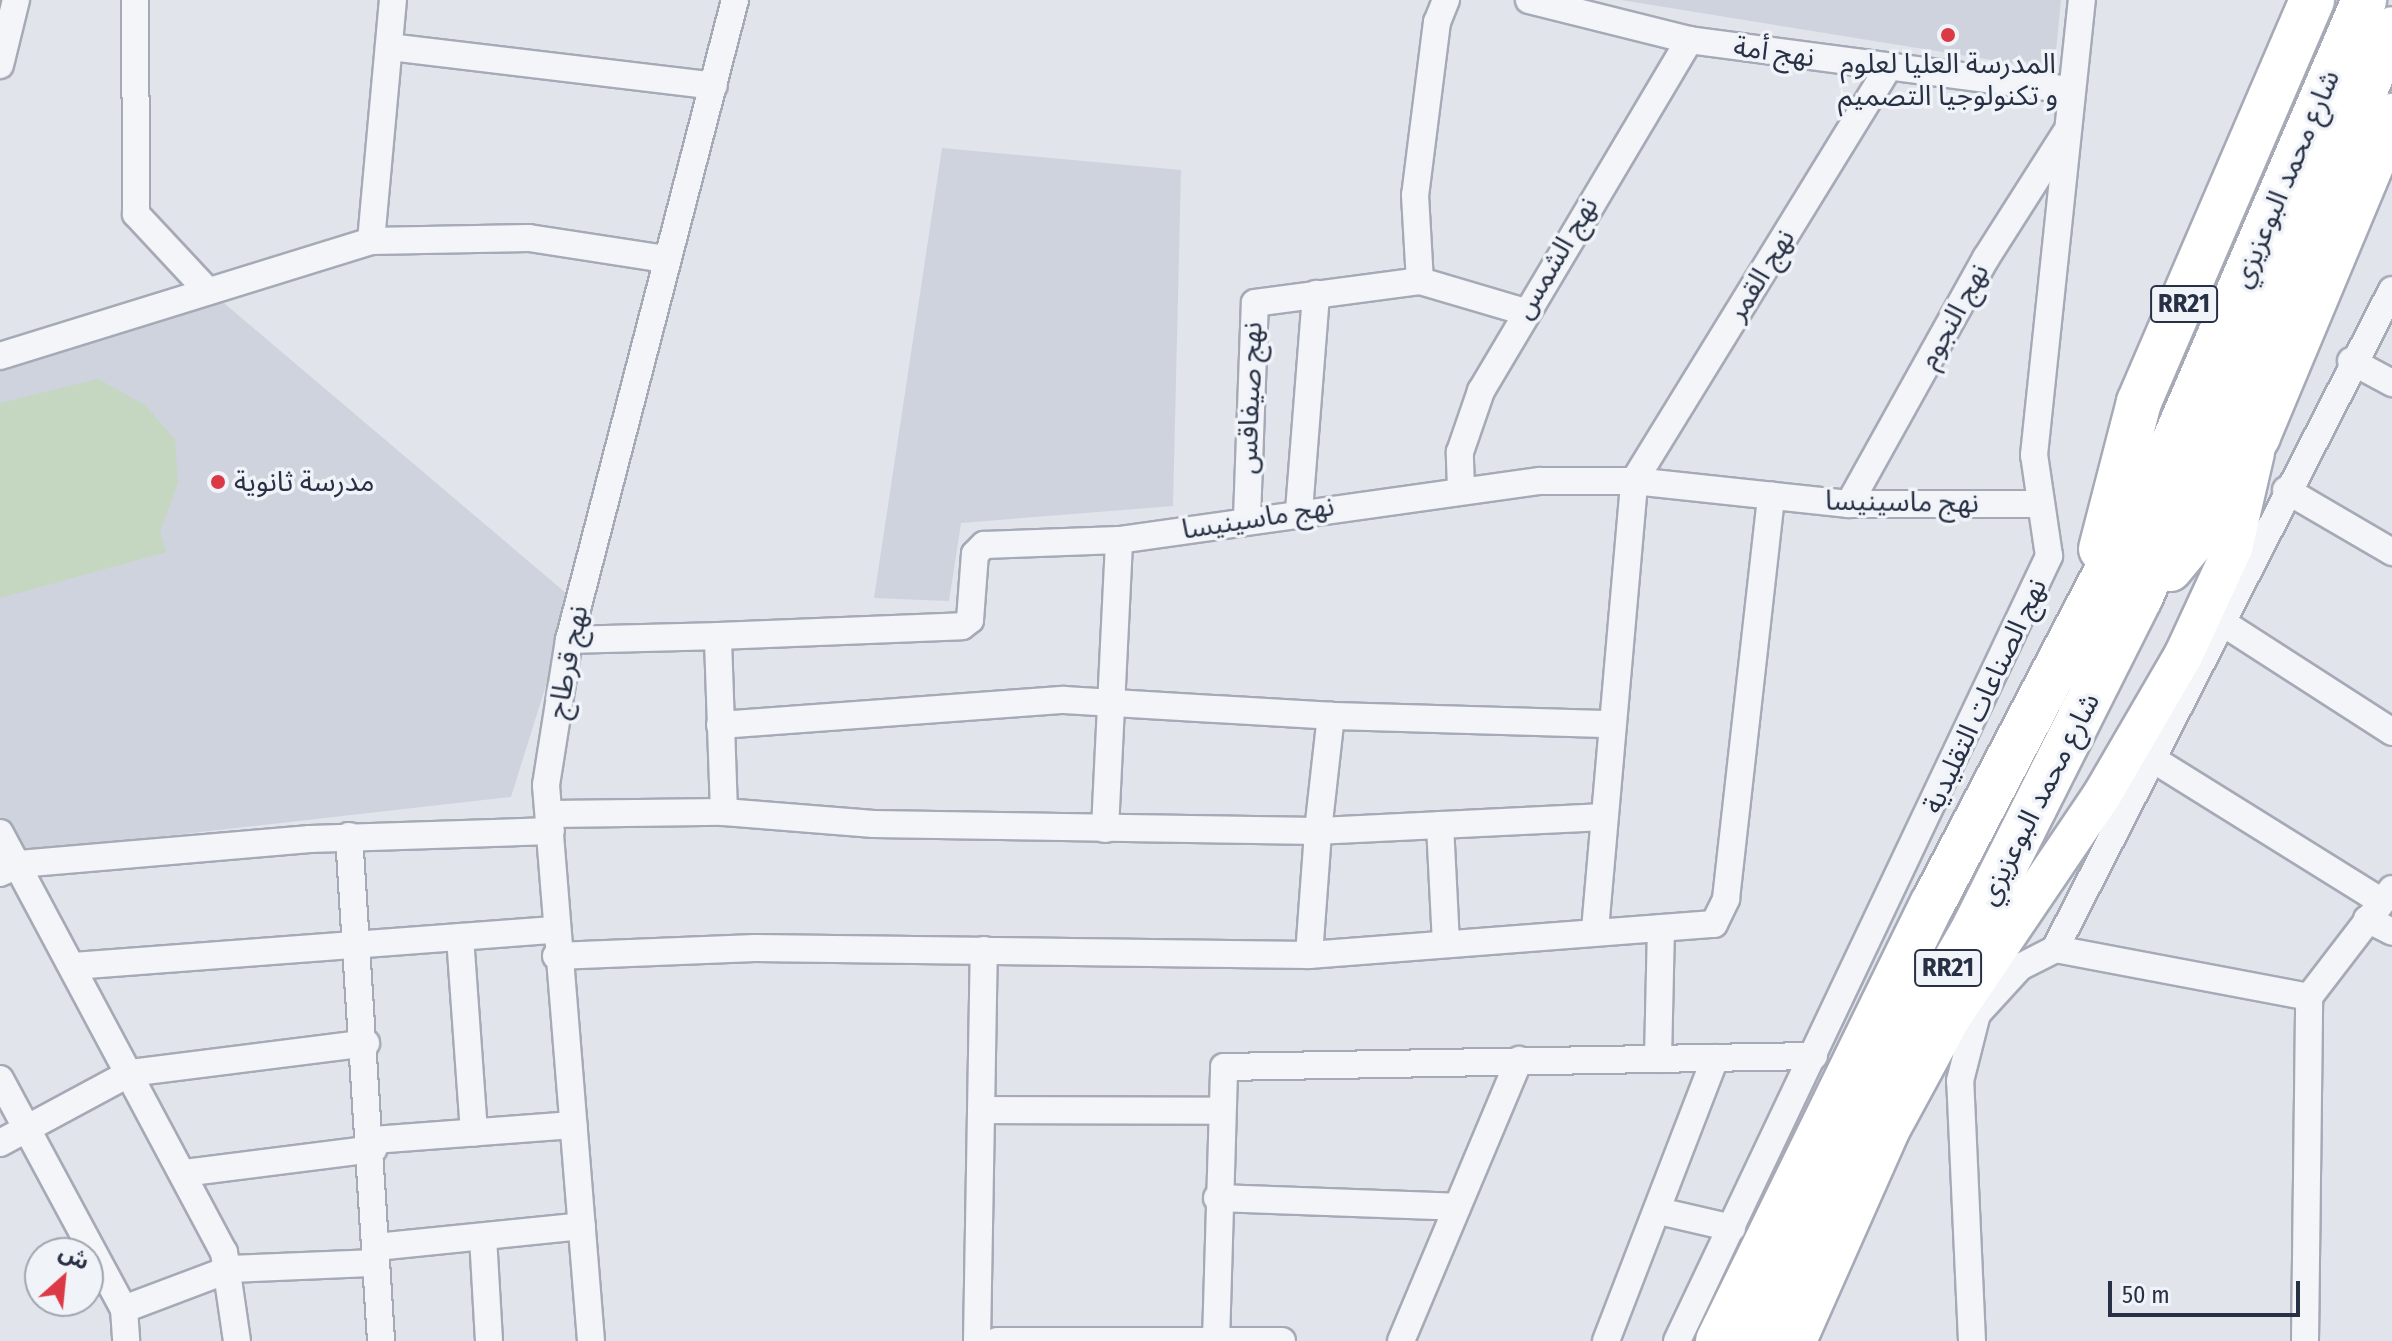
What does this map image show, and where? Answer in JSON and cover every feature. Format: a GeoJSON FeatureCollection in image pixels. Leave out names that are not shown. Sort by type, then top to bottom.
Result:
{"type":"FeatureCollection","features":[{"type":"Feature","properties":{"kind":"highway","name":"شارع محمد البوعزيزي"},"geometry":{"type":"LineString","coordinates":[[2084,617],[2139,402],[2312,0]]}},
{"type":"Feature","properties":{"kind":"highway","name":"شارع محمد البوعزيزي"},"geometry":{"type":"LineString","coordinates":[[1718,1341],[2172,446],[2364,0]]}},
{"type":"Feature","properties":{"kind":"highway","name":"شارع محمد البوعزيزي"},"geometry":{"type":"LineString","coordinates":[[1764,1341],[1857,1131],[1974,928],[2140,598],[2392,29]]}},
{"type":"Feature","properties":{"kind":"highway","name":"شارع محمد البوعزيزي"},"geometry":{"type":"LineString","coordinates":[[2140,598],[2218,511],[2258,436],[2392,116]]}},
{"type":"Feature","properties":{"kind":"main road"},"geometry":{"type":"LineString","coordinates":[[1797,1341],[1890,1131],[1953,1015],[2102,795],[2209,604],[2248,500],[2258,436]]}},
{"type":"Feature","properties":{"kind":"street"},"geometry":{"type":"LineString","coordinates":[[0,65],[16,0]]}},
{"type":"Feature","properties":{"kind":"street"},"geometry":{"type":"LineString","coordinates":[[135,0],[136,214],[206,289]]}},
{"type":"Feature","properties":{"kind":"street"},"geometry":{"type":"LineString","coordinates":[[371,241],[393,0]]}},
{"type":"Feature","properties":{"kind":"street","name":"نهج قرطاج"},"geometry":{"type":"LineString","coordinates":[[591,1341],[555,943],[546,785],[569,640],[664,259],[714,86],[735,0]]}},
{"type":"Feature","properties":{"kind":"street"},"geometry":{"type":"LineString","coordinates":[[1420,281],[1415,195],[1437,22],[1446,0]]}},
{"type":"Feature","properties":{"kind":"street","name":"نهج أمة"},"geometry":{"type":"LineString","coordinates":[[1529,0],[1689,40],[1887,69],[2071,90]]}},
{"type":"Feature","properties":{"kind":"street","name":"نهج الصناعات التقليدية"},"geometry":{"type":"LineString","coordinates":[[1677,1341],[2034,597],[2049,556],[2034,455],[2063,221],[2065,134],[2082,0]]}},
{"type":"Feature","properties":{"kind":"street","name":"نهج الشمس"},"geometry":{"type":"LineString","coordinates":[[1461,489],[1469,418],[1522,311],[1689,40]]}},
{"type":"Feature","properties":{"kind":"street"},"geometry":{"type":"LineString","coordinates":[[389,47],[714,86]]}},
{"type":"Feature","properties":{"kind":"street","name":"نهج القمر"},"geometry":{"type":"LineString","coordinates":[[1634,481],[1887,69]]}},
{"type":"Feature","properties":{"kind":"street","name":"نهج النجوم"},"geometry":{"type":"LineString","coordinates":[[1849,504],[1986,258],[2065,134]]}},
{"type":"Feature","properties":{"kind":"street"},"geometry":{"type":"LineString","coordinates":[[0,356],[206,289],[371,241],[529,238],[664,259]]}},
{"type":"Feature","properties":{"kind":"street","name":"نهج صيفاقس"},"geometry":{"type":"LineString","coordinates":[[1247,518],[1250,315],[1262,300],[1420,281],[1522,311]]}},
{"type":"Feature","properties":{"kind":"street"},"geometry":{"type":"LineString","coordinates":[[1972,1341],[1960,1081],[1966,1043],[1991,992],[2055,949],[2351,361],[2392,290]]}},
{"type":"Feature","properties":{"kind":"street"},"geometry":{"type":"LineString","coordinates":[[1299,511],[1316,294]]}},
{"type":"Feature","properties":{"kind":"street"},"geometry":{"type":"LineString","coordinates":[[2351,361],[2392,383]]}},
{"type":"Feature","properties":{"kind":"street"},"geometry":{"type":"LineString","coordinates":[[1595,930],[1608,724],[1634,481]]}},
{"type":"Feature","properties":{"kind":"street","name":"نهج ماسينيسا"},"geometry":{"type":"LineString","coordinates":[[569,640],[962,626],[970,620],[975,554],[984,545],[1119,540],[1247,518],[1461,489],[1634,481],[1849,504],[2040,504]]}},
{"type":"Feature","properties":{"kind":"street"},"geometry":{"type":"LineString","coordinates":[[2286,490],[2392,552]]}},
{"type":"Feature","properties":{"kind":"street"},"geometry":{"type":"LineString","coordinates":[[73,966],[460,937],[555,943],[1309,955],[1595,930],[1699,927],[1723,915],[1771,496]]}},
{"type":"Feature","properties":{"kind":"street"},"geometry":{"type":"LineString","coordinates":[[1105,829],[1108,701],[1119,540]]}},
{"type":"Feature","properties":{"kind":"street"},"geometry":{"type":"LineString","coordinates":[[2220,621],[2392,732]]}},
{"type":"Feature","properties":{"kind":"street"},"geometry":{"type":"LineString","coordinates":[[718,636],[724,812]]}},
{"type":"Feature","properties":{"kind":"street"},"geometry":{"type":"LineString","coordinates":[[720,725],[1108,701],[1331,716],[1608,724]]}},
{"type":"Feature","properties":{"kind":"street"},"geometry":{"type":"LineString","coordinates":[[1309,955],[1318,831],[1331,716]]}},
{"type":"Feature","properties":{"kind":"street"},"geometry":{"type":"LineString","coordinates":[[2151,758],[2380,903],[2392,932]]}},
{"type":"Feature","properties":{"kind":"street"},"geometry":{"type":"LineString","coordinates":[[9,868],[349,836],[724,812],[874,824],[1318,831],[1602,817]]}},
{"type":"Feature","properties":{"kind":"street"},"geometry":{"type":"LineString","coordinates":[[1440,825],[1446,942]]}},
{"type":"Feature","properties":{"kind":"street"},"geometry":{"type":"LineString","coordinates":[[0,833],[9,868],[73,966],[184,1173],[230,1269],[237,1341]]}},
{"type":"Feature","properties":{"kind":"street"},"geometry":{"type":"LineString","coordinates":[[349,836],[360,946],[373,1144],[381,1341]]}},
{"type":"Feature","properties":{"kind":"street"},"geometry":{"type":"LineString","coordinates":[[2305,1341],[2309,997],[2380,903]]}},
{"type":"Feature","properties":{"kind":"street"},"geometry":{"type":"LineString","coordinates":[[1658,1059],[1661,928]]}},
{"type":"Feature","properties":{"kind":"street"},"geometry":{"type":"LineString","coordinates":[[460,937],[474,1133]]}},
{"type":"Feature","properties":{"kind":"street"},"geometry":{"type":"LineString","coordinates":[[2055,949],[2309,997]]}},
{"type":"Feature","properties":{"kind":"street"},"geometry":{"type":"LineString","coordinates":[[977,1341],[984,950]]}},
{"type":"Feature","properties":{"kind":"street"},"geometry":{"type":"LineString","coordinates":[[0,1143],[130,1073],[366,1043]]}},
{"type":"Feature","properties":{"kind":"street"},"geometry":{"type":"LineString","coordinates":[[1216,1339],[1219,1074],[1232,1064],[1814,1056]]}},
{"type":"Feature","properties":{"kind":"street"},"geometry":{"type":"LineString","coordinates":[[1606,1341],[1659,1211],[1715,1058]]}},
{"type":"Feature","properties":{"kind":"street"},"geometry":{"type":"LineString","coordinates":[[1401,1341],[1519,1060]]}},
{"type":"Feature","properties":{"kind":"street"},"geometry":{"type":"LineString","coordinates":[[0,1079],[124,1309],[126,1341]]}},
{"type":"Feature","properties":{"kind":"street"},"geometry":{"type":"LineString","coordinates":[[981,1110],[1218,1111]]}},
{"type":"Feature","properties":{"kind":"street"},"geometry":{"type":"LineString","coordinates":[[184,1173],[373,1144],[573,1125]]}},
{"type":"Feature","properties":{"kind":"street"},"geometry":{"type":"LineString","coordinates":[[1217,1198],[1457,1207]]}},
{"type":"Feature","properties":{"kind":"street"},"geometry":{"type":"LineString","coordinates":[[1659,1211],[1732,1228]]}},
{"type":"Feature","properties":{"kind":"street"},"geometry":{"type":"LineString","coordinates":[[124,1309],[230,1269],[376,1255],[483,1237],[582,1226]]}},
{"type":"Feature","properties":{"kind":"street"},"geometry":{"type":"LineString","coordinates":[[483,1237],[489,1341]]}},
{"type":"Feature","properties":{"kind":"street"},"geometry":{"type":"LineString","coordinates":[[997,1341],[1282,1341]]}},
{"type":"Feature","properties":{"kind":"shaded area","name":"المدرسة العليا لعلوم و تكنولوجيا التصميم"},"geometry":{"type":"Polygon","coordinates":[[[1621,0],[2061,0],[2054,70],[1621,0]]]}},
{"type":"Feature","properties":{"kind":"shaded area"},"geometry":{"type":"Polygon","coordinates":[[[942,148],[1181,170],[1173,506],[961,523],[949,601],[874,598],[942,148]]]}},
{"type":"Feature","properties":{"kind":"shaded area","name":"مدرسة ثانوية"},"geometry":{"type":"Polygon","coordinates":[[[198,281],[573,599],[511,797],[6,854],[0,840],[0,365],[198,281]]]}},
{"type":"Feature","properties":{"kind":"green space"},"geometry":{"type":"Polygon","coordinates":[[[98,379],[145,405],[175,440],[178,482],[160,532],[166,552],[0,598],[0,403],[98,379]]]}},
{"type":"Feature","properties":{"kind":"place","name":"المدرسة العليا لعلوم و تكنولوجيا التصميم"},"geometry":{"type":"Point","coordinates":[1948,35]}},
{"type":"Feature","properties":{"kind":"place","name":"مدرسة ثانوية"},"geometry":{"type":"Point","coordinates":[218,482]}}]}
